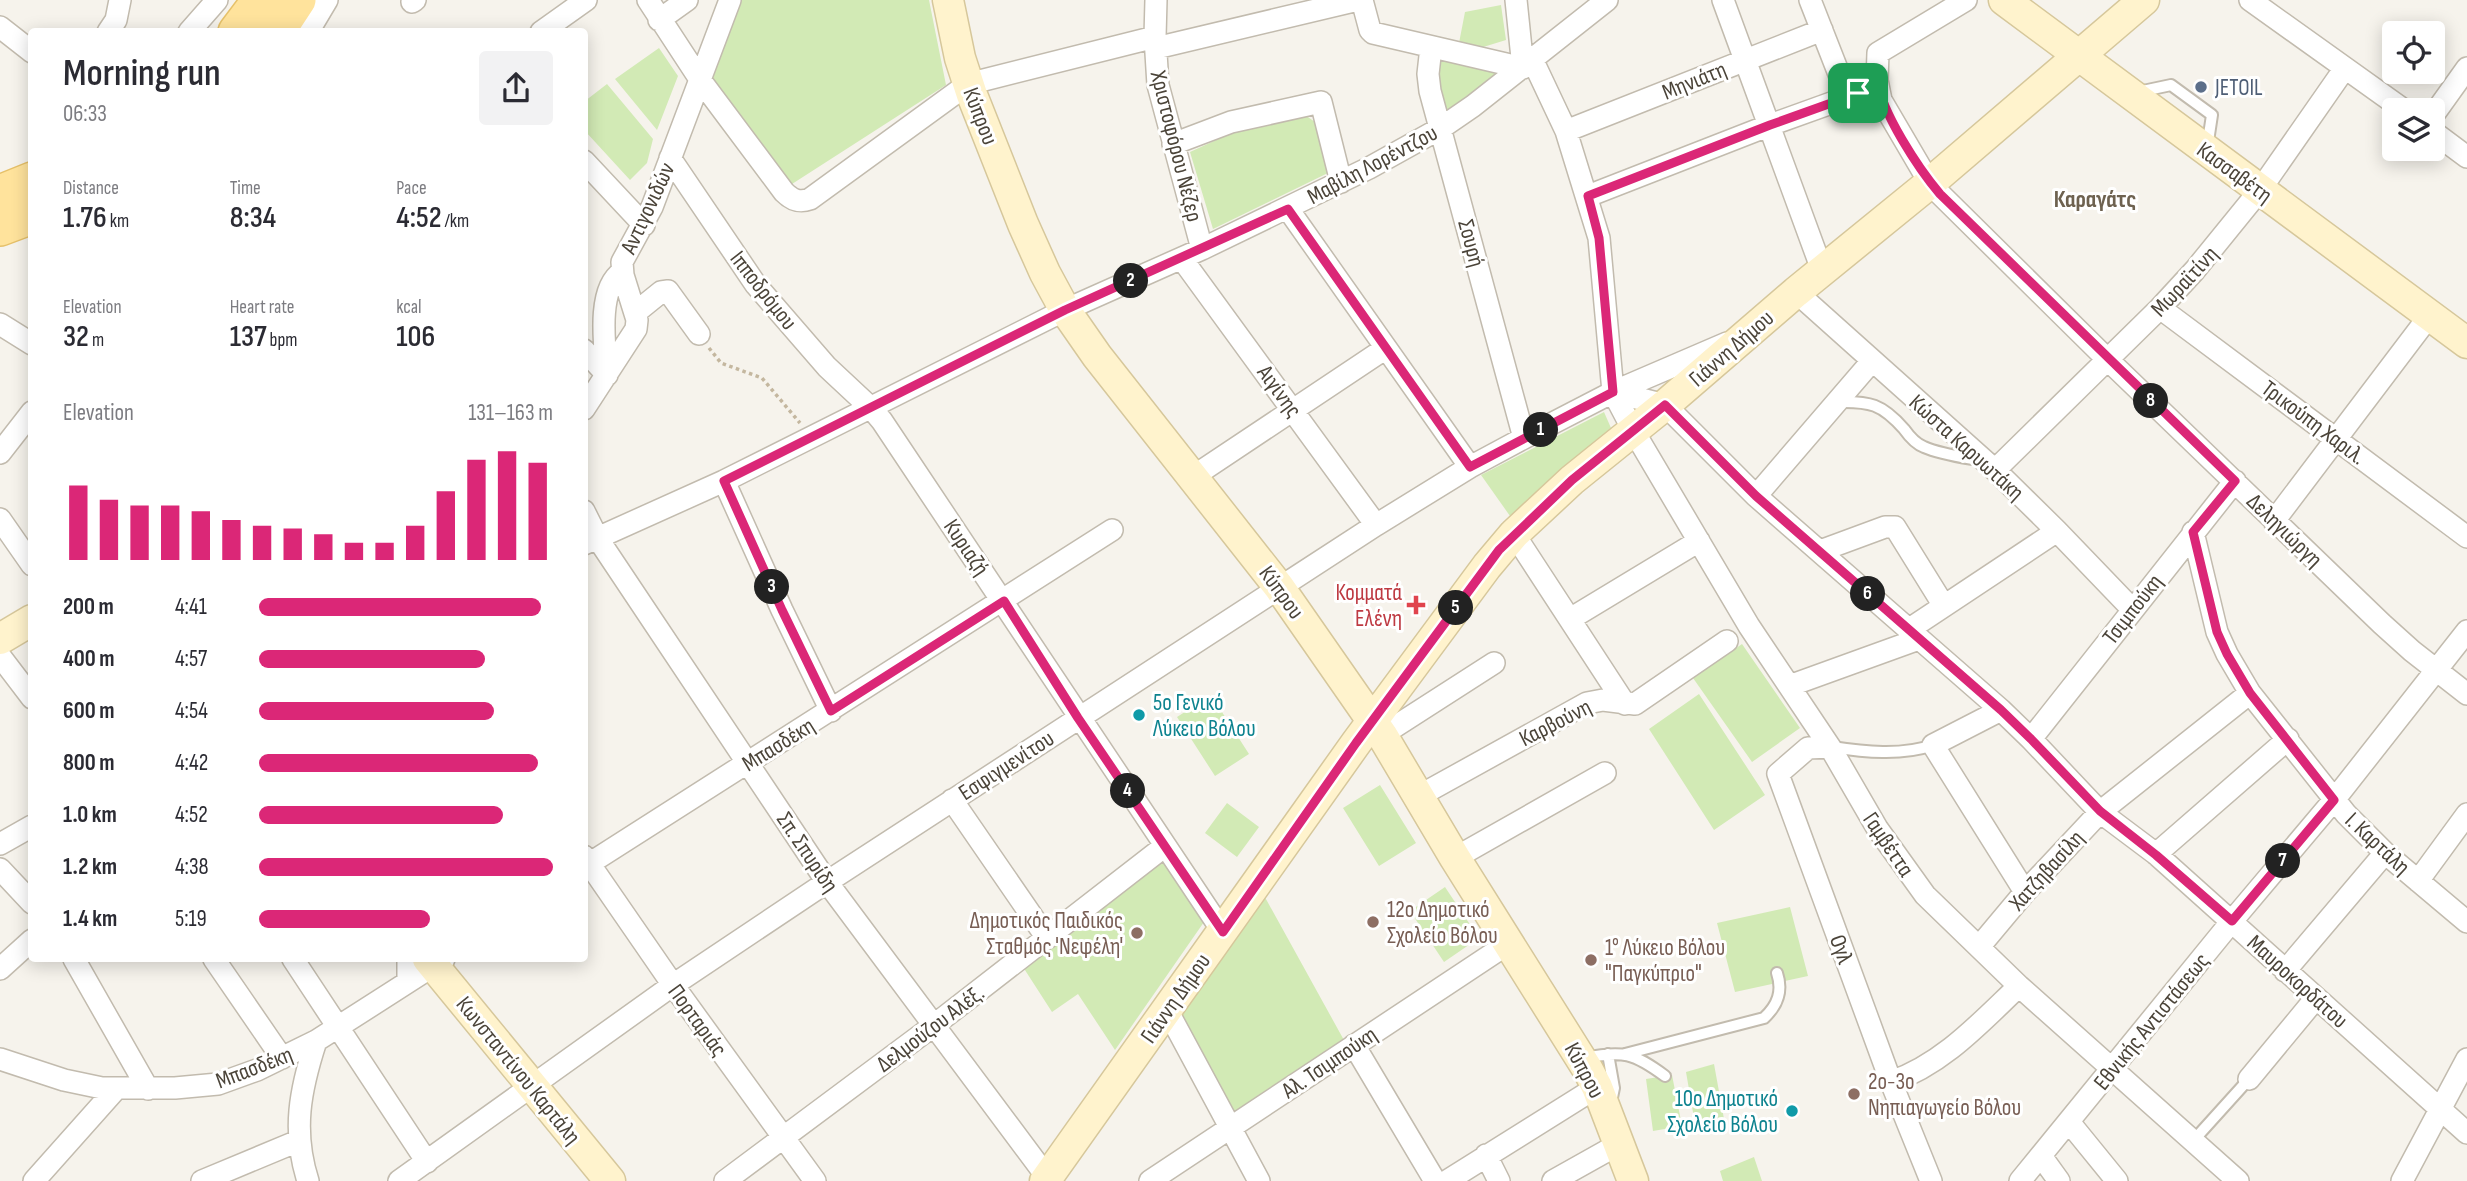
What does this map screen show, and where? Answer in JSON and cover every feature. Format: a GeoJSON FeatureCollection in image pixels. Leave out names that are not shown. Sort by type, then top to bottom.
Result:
{"type":"FeatureCollection","features":[{"type":"Feature","properties":{"kind":"main road"},"geometry":{"type":"LineString","coordinates":[[239,28],[260,0]]}},
{"type":"Feature","properties":{"kind":"main road"},"geometry":{"type":"LineString","coordinates":[[280,28],[298,0]]}},
{"type":"Feature","properties":{"kind":"main road"},"geometry":{"type":"LineString","coordinates":[[0,193],[28,182]]}},
{"type":"Feature","properties":{"kind":"main road"},"geometry":{"type":"LineString","coordinates":[[0,228],[28,218]]}},
{"type":"Feature","properties":{"kind":"street"},"geometry":{"type":"LineString","coordinates":[[111,28],[116,20],[120,0]]}},
{"type":"Feature","properties":{"kind":"street"},"geometry":{"type":"LineString","coordinates":[[192,28],[217,0]]}},
{"type":"Feature","properties":{"kind":"street"},"geometry":{"type":"LineString","coordinates":[[310,28],[327,0]]}},
{"type":"Feature","properties":{"kind":"street"},"geometry":{"type":"LineString","coordinates":[[547,28],[586,0]]}},
{"type":"Feature","properties":{"kind":"street"},"geometry":{"type":"LineString","coordinates":[[648,0],[701,80],[784,192],[798,201],[810,198],[968,83],[1360,0],[1373,33],[1431,47],[1528,64]]}},
{"type":"Feature","properties":{"kind":"street"},"geometry":{"type":"LineString","coordinates":[[659,20],[687,0]]}},
{"type":"Feature","properties":{"kind":"street","name":"Αντιγονιδών"},"geometry":{"type":"LineString","coordinates":[[635,313],[622,272],[624,257],[644,225],[730,0]]}},
{"type":"Feature","properties":{"kind":"street","name":"Κύπρου"},"geometry":{"type":"LineString","coordinates":[[948,0],[968,83],[1023,224],[1065,310],[1097,356],[1279,587],[1378,728],[1509,943],[1595,1057],[1597,1087],[1633,1181]]}},
{"type":"Feature","properties":{"kind":"street","name":"Χριστοφόρου Νέζερ"},"geometry":{"type":"LineString","coordinates":[[1156,0],[1158,85],[1202,249]]}},
{"type":"Feature","properties":{"kind":"street"},"geometry":{"type":"LineString","coordinates":[[1516,0],[1528,64],[1566,131],[1599,238],[1613,392],[1665,405]]}},
{"type":"Feature","properties":{"kind":"street","name":"Μαβίλη Λορέντζου"},"geometry":{"type":"LineString","coordinates":[[591,541],[813,438],[1065,310],[1202,249],[1341,182],[1441,128],[1528,64],[1607,0]]}},
{"type":"Feature","properties":{"kind":"street"},"geometry":{"type":"LineString","coordinates":[[1723,0],[1822,271]]}},
{"type":"Feature","properties":{"kind":"street"},"geometry":{"type":"LineString","coordinates":[[1810,0],[1848,97]]}},
{"type":"Feature","properties":{"kind":"street"},"geometry":{"type":"LineString","coordinates":[[1588,196],[1848,97],[1877,80],[1879,50],[1966,0]]}},
{"type":"Feature","properties":{"kind":"street","name":"Κασσαβέτη"},"geometry":{"type":"LineString","coordinates":[[2004,0],[2467,343]]}},
{"type":"Feature","properties":{"kind":"street","name":"Γιάννη Δήμου"},"geometry":{"type":"LineString","coordinates":[[1047,1180],[1223,932],[1378,728],[1487,566],[1514,534],[1572,480],[1930,183],[2144,0]]}},
{"type":"Feature","properties":{"kind":"street"},"geometry":{"type":"LineString","coordinates":[[2250,0],[2387,98]]}},
{"type":"Feature","properties":{"kind":"street"},"geometry":{"type":"LineString","coordinates":[[1,28],[28,49]]}},
{"type":"Feature","properties":{"kind":"street","name":"Μηνιάτη"},"geometry":{"type":"LineString","coordinates":[[1566,131],[1822,30]]}},
{"type":"Feature","properties":{"kind":"street","name":"Σουρή"},"geometry":{"type":"LineString","coordinates":[[1431,47],[1428,81],[1524,438]]}},
{"type":"Feature","properties":{"kind":"street","name":"Μωραϊτίνη"},"geometry":{"type":"LineString","coordinates":[[1989,465],[2160,308],[2224,238],[2345,68]]}},
{"type":"Feature","properties":{"kind":"street"},"geometry":{"type":"LineString","coordinates":[[2445,99],[2467,68]]}},
{"type":"Feature","properties":{"kind":"street","name":"Δεληγιώργη"},"geometry":{"type":"LineString","coordinates":[[1877,80],[1881,100],[1930,183],[2107,359],[2400,642],[2467,694]]}},
{"type":"Feature","properties":{"kind":"street"},"geometry":{"type":"LineString","coordinates":[[1173,144],[1231,122],[1321,102],[1341,182]]}},
{"type":"Feature","properties":{"kind":"street"},"geometry":{"type":"LineString","coordinates":[[2445,140],[2467,156]]}},
{"type":"Feature","properties":{"kind":"street","name":"Ιπποδρόμου"},"geometry":{"type":"LineString","coordinates":[[670,158],[756,285],[827,367],[872,408]]}},
{"type":"Feature","properties":{"kind":"street"},"geometry":{"type":"LineString","coordinates":[[588,165],[644,225]]}},
{"type":"Feature","properties":{"kind":"street"},"geometry":{"type":"LineString","coordinates":[[1288,209],[1470,467]]}},
{"type":"Feature","properties":{"kind":"street","name":"Αιγίνης"},"geometry":{"type":"LineString","coordinates":[[1182,258],[1376,525]]}},
{"type":"Feature","properties":{"kind":"street"},"geometry":{"type":"LineString","coordinates":[[607,375],[606,305],[613,279],[622,272]]}},
{"type":"Feature","properties":{"kind":"street"},"geometry":{"type":"LineString","coordinates":[[588,403],[636,329],[635,313],[659,294],[667,291],[699,334]]}},
{"type":"Feature","properties":{"kind":"street","name":"Κώστα Καρυωτάκη"},"geometry":{"type":"LineString","coordinates":[[1796,292],[1989,465],[2132,609]]}},
{"type":"Feature","properties":{"kind":"street","name":"Τρικούπη Χαριλ."},"geometry":{"type":"LineString","coordinates":[[2160,308],[2467,537]]}},
{"type":"Feature","properties":{"kind":"street"},"geometry":{"type":"LineString","coordinates":[[2274,521],[2430,315]]}},
{"type":"Feature","properties":{"kind":"street"},"geometry":{"type":"LineString","coordinates":[[0,324],[28,342]]}},
{"type":"Feature","properties":{"kind":"street","name":"Εσφιγμενίτου"},"geometry":{"type":"LineString","coordinates":[[407,1179],[673,985],[1376,525],[1470,467],[1613,392],[1750,333]]}},
{"type":"Feature","properties":{"kind":"street"},"geometry":{"type":"LineString","coordinates":[[1194,476],[1386,348]]}},
{"type":"Feature","properties":{"kind":"street"},"geometry":{"type":"LineString","coordinates":[[588,354],[607,375]]}},
{"type":"Feature","properties":{"kind":"street"},"geometry":{"type":"LineString","coordinates":[[1756,496],[1872,360]]}},
{"type":"Feature","properties":{"kind":"street","name":"Γαμβέττα"},"geometry":{"type":"LineString","coordinates":[[1613,392],[1749,626],[1830,747],[1903,866],[1925,895],[2019,986],[2238,1181]]}},
{"type":"Feature","properties":{"kind":"street","name":"Μαυροκορδάτου"},"geometry":{"type":"LineString","coordinates":[[1665,405],[1756,496],[2001,710],[2100,811],[2232,921],[2467,1133]]}},
{"type":"Feature","properties":{"kind":"street","name":"Κυριαζή"},"geometry":{"type":"LineString","coordinates":[[872,408],[1004,601],[1078,718],[1223,932]]}},
{"type":"Feature","properties":{"kind":"street"},"geometry":{"type":"LineString","coordinates":[[0,453],[28,417]]}},
{"type":"Feature","properties":{"kind":"street"},"geometry":{"type":"LineString","coordinates":[[724,481],[831,711]]}},
{"type":"Feature","properties":{"kind":"street","name":"Τσιμπούκη"},"geometry":{"type":"LineString","coordinates":[[2031,739],[2235,481]]}},
{"type":"Feature","properties":{"kind":"street"},"geometry":{"type":"LineString","coordinates":[[0,519],[28,559]]}},
{"type":"Feature","properties":{"kind":"street"},"geometry":{"type":"LineString","coordinates":[[1820,551],[1885,527],[1895,527],[1944,606]]}},
{"type":"Feature","properties":{"kind":"street","name":"Μπασδέκη"},"geometry":{"type":"LineString","coordinates":[[588,861],[749,763],[1112,530]]}},
{"type":"Feature","properties":{"kind":"street"},"geometry":{"type":"LineString","coordinates":[[1789,686],[1914,634],[1944,606],[2057,531]]}},
{"type":"Feature","properties":{"kind":"street","name":"Ι. Καρτάλη"},"geometry":{"type":"LineString","coordinates":[[2193,532],[2217,632],[2250,693],[2334,800],[2385,853],[2467,922]]}},
{"type":"Feature","properties":{"kind":"street"},"geometry":{"type":"LineString","coordinates":[[1514,534],[1625,704]]}},
{"type":"Feature","properties":{"kind":"street","name":"Σπ. Σπυρίδη"},"geometry":{"type":"LineString","coordinates":[[591,541],[749,763],[827,882],[1047,1180]]}},
{"type":"Feature","properties":{"kind":"street"},"geometry":{"type":"LineString","coordinates":[[1570,619],[1699,541]]}},
{"type":"Feature","properties":{"kind":"street"},"geometry":{"type":"LineString","coordinates":[[0,639],[28,622]]}},
{"type":"Feature","properties":{"kind":"street","name":"Εθνικής Αντιστάσεως"},"geometry":{"type":"LineString","coordinates":[[2020,1181],[2334,800],[2467,631]]}},
{"type":"Feature","properties":{"kind":"street","name":"Καρβούνη"},"geometry":{"type":"LineString","coordinates":[[1419,796],[1581,705],[1603,699],[1635,704],[1727,641]]}},
{"type":"Feature","properties":{"kind":"street"},"geometry":{"type":"LineString","coordinates":[[0,656],[28,693]]}},
{"type":"Feature","properties":{"kind":"street"},"geometry":{"type":"LineString","coordinates":[[1378,728],[1494,663]]}},
{"type":"Feature","properties":{"kind":"street","name":"Χατζηβασίλη"},"geometry":{"type":"LineString","coordinates":[[1979,947],[2025,892],[2100,811],[2250,693]]}},
{"type":"Feature","properties":{"kind":"street"},"geometry":{"type":"LineString","coordinates":[[2001,710],[1933,745],[2025,892]]}},
{"type":"Feature","properties":{"kind":"street"},"geometry":{"type":"LineString","coordinates":[[2156,855],[2222,794],[2288,739]]}},
{"type":"Feature","properties":{"kind":"street","name":"Ογλ"},"geometry":{"type":"LineString","coordinates":[[1830,747],[1808,748],[1778,774],[1891,1082],[1931,1181]]}},
{"type":"Feature","properties":{"kind":"street"},"geometry":{"type":"LineString","coordinates":[[1455,858],[1605,773]]}},
{"type":"Feature","properties":{"kind":"street"},"geometry":{"type":"LineString","coordinates":[[952,800],[1047,938]]}},
{"type":"Feature","properties":{"kind":"street"},"geometry":{"type":"LineString","coordinates":[[2418,880],[2467,814]]}},
{"type":"Feature","properties":{"kind":"street"},"geometry":{"type":"LineString","coordinates":[[0,844],[28,828]]}},
{"type":"Feature","properties":{"kind":"street","name":"Δελμούζου Αλέξ."},"geometry":{"type":"LineString","coordinates":[[725,1181],[933,1026],[1165,846]]}},
{"type":"Feature","properties":{"kind":"street"},"geometry":{"type":"LineString","coordinates":[[2285,971],[2385,853]]}},
{"type":"Feature","properties":{"kind":"street","name":"Πορταριάς"},"geometry":{"type":"LineString","coordinates":[[588,865],[815,1181]]}},
{"type":"Feature","properties":{"kind":"street"},"geometry":{"type":"LineString","coordinates":[[0,869],[28,899]]}},
{"type":"Feature","properties":{"kind":"street","name":"Αλ. Τσιμπούκη"},"geometry":{"type":"LineString","coordinates":[[1150,1181],[1509,943]]}},
{"type":"Feature","properties":{"kind":"street"},"geometry":{"type":"LineString","coordinates":[[0,969],[28,944]]}},
{"type":"Feature","properties":{"kind":"street"},"geometry":{"type":"LineString","coordinates":[[76,962],[148,1089]]}},
{"type":"Feature","properties":{"kind":"street"},"geometry":{"type":"LineString","coordinates":[[216,962],[282,1058]]}},
{"type":"Feature","properties":{"kind":"street"},"geometry":{"type":"LineString","coordinates":[[295,962],[427,1162]]}},
{"type":"Feature","properties":{"kind":"street","name":"Μπασδέκη"},"geometry":{"type":"LineString","coordinates":[[2,1062],[78,1084],[115,1090],[218,1084],[242,1076],[316,1041],[424,965]]}},
{"type":"Feature","properties":{"kind":"street","name":"Κωνσταντίνου Καρτάλη"},"geometry":{"type":"LineString","coordinates":[[424,965],[610,1181]]}},
{"type":"Feature","properties":{"kind":"street"},"geometry":{"type":"LineString","coordinates":[[1891,1082],[1923,1069],[1940,1058],[2019,986]]}},
{"type":"Feature","properties":{"kind":"street"},"geometry":{"type":"LineString","coordinates":[[2249,1079],[2316,998]]}},
{"type":"Feature","properties":{"kind":"street"},"geometry":{"type":"LineString","coordinates":[[1167,1010],[1259,1181]]}},
{"type":"Feature","properties":{"kind":"street"},"geometry":{"type":"LineString","coordinates":[[308,1181],[298,1141],[299,1109],[316,1041]]}},
{"type":"Feature","properties":{"kind":"street"},"geometry":{"type":"LineString","coordinates":[[1354,1045],[1435,1181]]}},
{"type":"Feature","properties":{"kind":"street"},"geometry":{"type":"LineString","coordinates":[[2402,1181],[2467,1059]]}},
{"type":"Feature","properties":{"kind":"street"},"geometry":{"type":"LineString","coordinates":[[1447,1181],[1597,1087]]}},
{"type":"Feature","properties":{"kind":"street"},"geometry":{"type":"LineString","coordinates":[[43,1177],[115,1090]]}},
{"type":"Feature","properties":{"kind":"street"},"geometry":{"type":"LineString","coordinates":[[2069,1122],[2117,1181]]}},
{"type":"Feature","properties":{"kind":"street"},"geometry":{"type":"LineString","coordinates":[[202,1181],[298,1141]]}},
{"type":"Feature","properties":{"kind":"street"},"geometry":{"type":"LineString","coordinates":[[1553,1181],[1619,1144]]}},
{"type":"Feature","properties":{"kind":"street"},"geometry":{"type":"LineString","coordinates":[[1486,1155],[1499,1181]]}},
{"type":"Feature","properties":{"kind":"street"},"geometry":{"type":"LineString","coordinates":[[2041,1156],[2059,1181]]}},
{"type":"Feature","properties":{"kind":"lane"},"geometry":{"type":"LineString","coordinates":[[1837,402],[1858,401],[1879,406],[1888,411],[1910,437],[1924,447],[1989,465]]}},
{"type":"Feature","properties":{"kind":"lane"},"geometry":{"type":"LineString","coordinates":[[1830,747],[1867,751],[1913,750],[1933,745]]}},
{"type":"Feature","properties":{"kind":"lane"},"geometry":{"type":"LineString","coordinates":[[1608,1115],[1614,1088],[1595,1057],[1625,1054],[1764,1018],[1775,1007],[1781,986],[1777,973]]}},
{"type":"Feature","properties":{"kind":"lane"},"geometry":{"type":"LineString","coordinates":[[1625,1054],[1642,1059],[1665,1076]]}},
{"type":"Feature","properties":{"kind":"lane"},"geometry":{"type":"LineString","coordinates":[[2193,1141],[2249,1079]]}},
{"type":"Feature","properties":{"kind":"path"},"geometry":{"type":"LineString","coordinates":[[699,334],[720,363],[762,378],[813,438]]}},
{"type":"Feature","properties":{"kind":"green space"},"geometry":{"type":"Polygon","coordinates":[[[736,0],[929,0],[946,85],[792,184],[709,73],[736,0]]]}},
{"type":"Feature","properties":{"kind":"green space"},"geometry":{"type":"Polygon","coordinates":[[[1501,5],[1506,40],[1480,48],[1459,43],[1465,12],[1501,5]]]}},
{"type":"Feature","properties":{"kind":"green space"},"geometry":{"type":"Polygon","coordinates":[[[659,48],[678,76],[657,130],[615,79],[659,48]]]}},
{"type":"Feature","properties":{"kind":"green space"},"geometry":{"type":"Polygon","coordinates":[[[1444,57],[1494,71],[1497,75],[1447,112],[1441,111],[1437,61],[1444,57]]]}},
{"type":"Feature","properties":{"kind":"green space"},"geometry":{"type":"Polygon","coordinates":[[[607,84],[653,139],[647,163],[630,180],[588,134],[588,99],[607,84]]]}},
{"type":"Feature","properties":{"kind":"green space"},"geometry":{"type":"Polygon","coordinates":[[[1305,115],[1315,122],[1328,173],[1213,229],[1190,152],[1238,130],[1305,115]]]}},
{"type":"Feature","properties":{"kind":"green space"},"geometry":{"type":"Polygon","coordinates":[[[1604,412],[1611,428],[1510,516],[1481,475],[1604,412]]]}},
{"type":"Feature","properties":{"kind":"green space"},"geometry":{"type":"Polygon","coordinates":[[[1742,644],[1800,728],[1752,762],[1693,678],[1742,644]]]}},
{"type":"Feature","properties":{"kind":"green space"},"geometry":{"type":"Polygon","coordinates":[[[1699,694],[1765,795],[1714,830],[1649,729],[1699,694]]]}},
{"type":"Feature","properties":{"kind":"green space"},"geometry":{"type":"Polygon","coordinates":[[[1211,695],[1249,754],[1215,776],[1177,717],[1211,695]]]}},
{"type":"Feature","properties":{"kind":"green space"},"geometry":{"type":"Polygon","coordinates":[[[1380,785],[1416,843],[1379,866],[1343,808],[1380,785]]]}},
{"type":"Feature","properties":{"kind":"green space"},"geometry":{"type":"Polygon","coordinates":[[[1227,803],[1259,827],[1237,857],[1205,833],[1227,803]]]}},
{"type":"Feature","properties":{"kind":"green space"},"geometry":{"type":"Polygon","coordinates":[[[1161,859],[1204,922],[1115,1050],[1078,994],[1052,1012],[1023,967],[1161,859]]]}},
{"type":"Feature","properties":{"kind":"green space"},"geometry":{"type":"Polygon","coordinates":[[[1445,887],[1479,938],[1444,962],[1410,911],[1445,887]]]}},
{"type":"Feature","properties":{"kind":"green space"},"geometry":{"type":"Polygon","coordinates":[[[1261,890],[1345,1042],[1233,1118],[1176,1012],[1261,890]]]}},
{"type":"Feature","properties":{"kind":"green space"},"geometry":{"type":"Polygon","coordinates":[[[1790,907],[1808,976],[1735,992],[1717,923],[1790,907]]]}},
{"type":"Feature","properties":{"kind":"green space"},"geometry":{"type":"Polygon","coordinates":[[[1714,1064],[1724,1119],[1695,1124],[1686,1072],[1714,1064]]]}},
{"type":"Feature","properties":{"kind":"green space"},"geometry":{"type":"Polygon","coordinates":[[[1672,1075],[1682,1126],[1653,1131],[1646,1079],[1672,1075]]]}},
{"type":"Feature","properties":{"kind":"green space"},"geometry":{"type":"Polygon","coordinates":[[[1754,1157],[1762,1181],[1723,1181],[1720,1171],[1754,1157]]]}},
{"type":"Feature","properties":{"kind":"place","name":"JETOIL"},"geometry":{"type":"Point","coordinates":[2201,87]}},
{"type":"Feature","properties":{"kind":"place","name":"Κομματά Ελένη"},"geometry":{"type":"Point","coordinates":[1416,605]}},
{"type":"Feature","properties":{"kind":"place","name":"5ο Γενικό Λύκειο Βόλου"},"geometry":{"type":"Point","coordinates":[1139,715]}},
{"type":"Feature","properties":{"kind":"place","name":"12ο Δημοτικό Σχολείο Βόλου"},"geometry":{"type":"Point","coordinates":[1373,922]}},
{"type":"Feature","properties":{"kind":"place","name":"Δημοτικός Παιδικός Σταθμός 'Νεφέλη'"},"geometry":{"type":"Point","coordinates":[1137,933]}},
{"type":"Feature","properties":{"kind":"place","name":"1° Λύκειο Βόλου \"Παγκύπριο\""},"geometry":{"type":"Point","coordinates":[1591,960]}},
{"type":"Feature","properties":{"kind":"place","name":"2ο-3ο Νηπιαγωγείο Βόλου"},"geometry":{"type":"Point","coordinates":[1854,1094]}},
{"type":"Feature","properties":{"kind":"place","name":"10ο Δημοτικό Σχολείο Βόλου"},"geometry":{"type":"Point","coordinates":[1792,1111]}},
{"type":"Feature","properties":{"kind":"district","name":"Καραγάτς"},"geometry":{"type":"Point","coordinates":[2095,199]}},
{"type":"Feature","properties":{"kind":"route"},"geometry":{"type":"LineString","coordinates":[[1877,80],[1881,100],[1925,175],[1940,194],[2235,481],[2193,532],[2217,632],[2250,693],[2334,800],[2232,921],[2100,811],[2001,710],[1756,496],[1665,405],[1572,480],[1499,550],[1356,743],[1223,932],[1078,718],[1004,601],[831,711],[724,481],[1065,310],[1288,209],[1470,467],[1613,392],[1599,238],[1588,196],[1858,93],[1877,80]]}}]}
